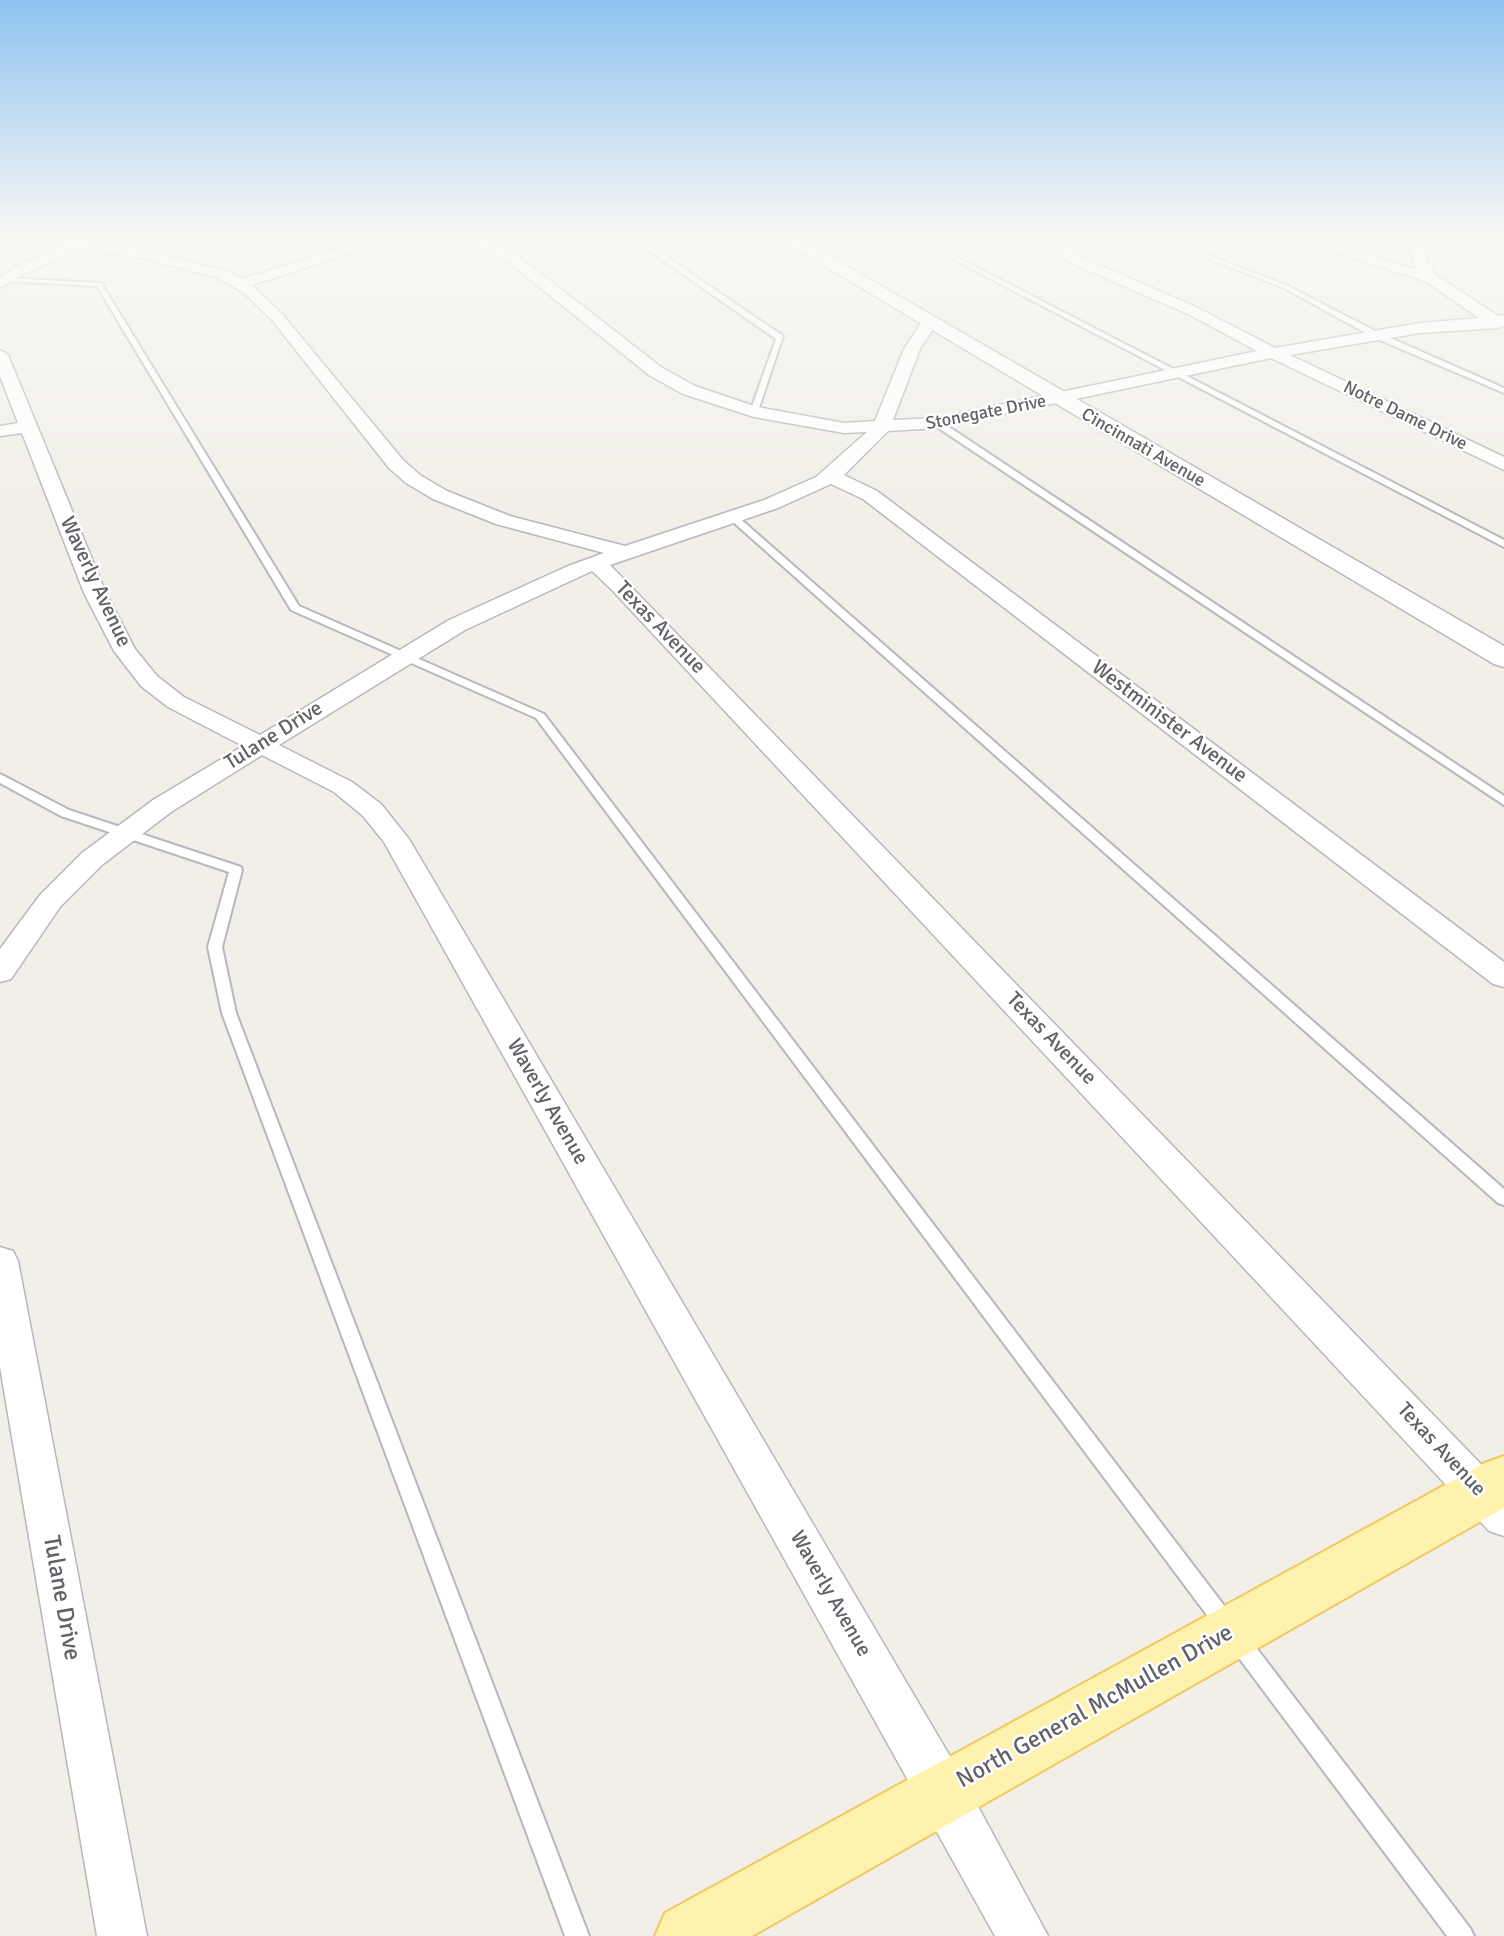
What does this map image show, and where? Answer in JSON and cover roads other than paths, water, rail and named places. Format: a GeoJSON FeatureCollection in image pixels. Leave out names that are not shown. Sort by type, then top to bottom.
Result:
{"type":"FeatureCollection","features":[{"type":"Feature","properties":{"kind":"main road","name":"North General McMullen Drive"},"geometry":{"type":"LineString","coordinates":[[688,1936],[1233,1630],[1496,1497]]}},
{"type":"Feature","properties":{"kind":"street","name":"Texas Avenue"},"geometry":{"type":"LineString","coordinates":[[284,326],[396,464],[413,479],[440,495],[503,520],[626,553]]}},
{"type":"Feature","properties":{"kind":"street"},"geometry":{"type":"LineString","coordinates":[[598,326],[655,371],[706,397],[754,412],[845,428],[881,428]]}},
{"type":"Feature","properties":{"kind":"street"},"geometry":{"type":"LineString","coordinates":[[626,553],[734,518],[830,476],[881,428],[912,349],[927,326]]}},
{"type":"Feature","properties":{"kind":"street","name":"Cincinnati Avenue"},"geometry":{"type":"LineString","coordinates":[[935,326],[1504,658]]}},
{"type":"Feature","properties":{"kind":"street","name":"Notre Dame Drive"},"geometry":{"type":"LineString","coordinates":[[1222,326],[1504,464]]}},
{"type":"Feature","properties":{"kind":"street","name":"Stonegate Drive"},"geometry":{"type":"LineString","coordinates":[[881,428],[937,423],[1273,353],[1376,335],[1465,326]]}},
{"type":"Feature","properties":{"kind":"street","name":"Waverly Avenue"},"geometry":{"type":"LineString","coordinates":[[0,355],[14,428],[125,651],[149,681],[176,702],[342,787],[372,810],[396,839],[944,1792],[1023,1936]]}},
{"type":"Feature","properties":{"kind":"street","name":"Westminister Avenue"},"geometry":{"type":"LineString","coordinates":[[830,476],[870,495],[1504,977]]}},
{"type":"Feature","properties":{"kind":"street","name":"Tulane Drive"},"geometry":{"type":"LineString","coordinates":[[0,972],[9,944],[50,901],[92,859],[162,806],[403,657],[498,603],[626,553]]}},
{"type":"Feature","properties":{"kind":"street","name":"Texas Avenue"},"geometry":{"type":"LineString","coordinates":[[595,563],[620,585],[1496,1497]]}},
{"type":"Feature","properties":{"kind":"street","name":"Tulane Drive"},"geometry":{"type":"LineString","coordinates":[[0,1261],[122,1936]]}},
{"type":"Feature","properties":{"kind":"lane"},"geometry":{"type":"LineString","coordinates":[[125,326],[295,608],[540,716],[1462,1936]]}},
{"type":"Feature","properties":{"kind":"lane"},"geometry":{"type":"LineString","coordinates":[[754,412],[780,338],[763,326]]}},
{"type":"Feature","properties":{"kind":"lane"},"geometry":{"type":"LineString","coordinates":[[1085,326],[1504,544]]}},
{"type":"Feature","properties":{"kind":"lane"},"geometry":{"type":"LineString","coordinates":[[1360,326],[1504,391]]}},
{"type":"Feature","properties":{"kind":"lane"},"geometry":{"type":"LineString","coordinates":[[937,423],[1504,801]]}},
{"type":"Feature","properties":{"kind":"lane"},"geometry":{"type":"LineString","coordinates":[[734,518],[1504,1199]]}},
{"type":"Feature","properties":{"kind":"lane"},"geometry":{"type":"LineString","coordinates":[[0,778],[65,813],[124,835],[236,870],[215,947],[229,1013],[577,1936]]}}]}
